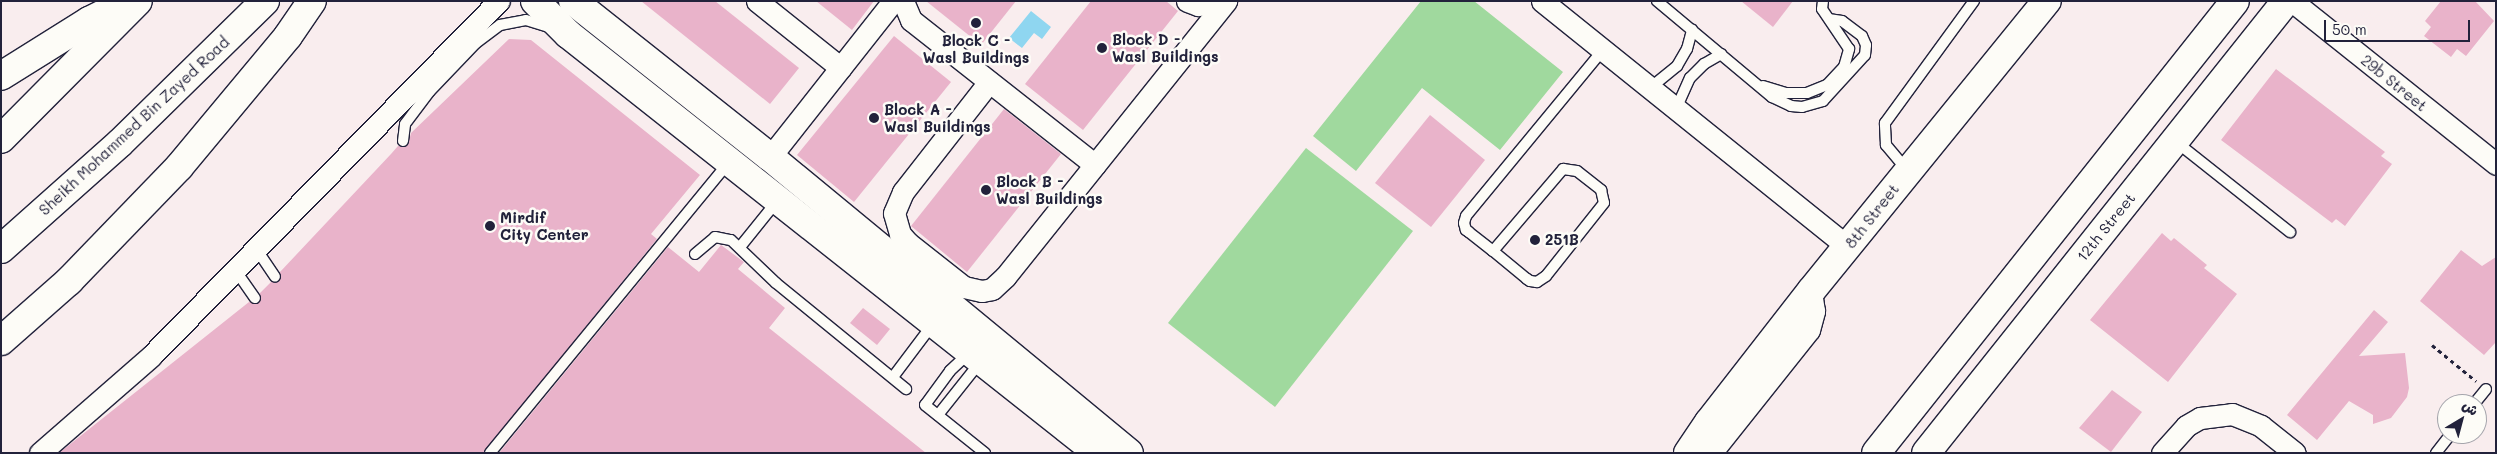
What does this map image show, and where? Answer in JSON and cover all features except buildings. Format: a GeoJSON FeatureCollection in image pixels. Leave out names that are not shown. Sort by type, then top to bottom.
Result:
{"type":"FeatureCollection","features":[{"type":"Feature","properties":{"kind":"main road"},"geometry":{"type":"LineString","coordinates":[[1,76],[89,21],[129,1]]}},
{"type":"Feature","properties":{"kind":"main road"},"geometry":{"type":"LineString","coordinates":[[1,139],[138,1]]}},
{"type":"Feature","properties":{"kind":"main road","name":"Sheikh Mohammed Bin Zayed Road"},"geometry":{"type":"LineString","coordinates":[[1,250],[120,143],[265,1]]}},
{"type":"Feature","properties":{"kind":"main road"},"geometry":{"type":"LineString","coordinates":[[1,341],[69,282],[179,167],[288,36],[312,1]]}},
{"type":"Feature","properties":{"kind":"main road"},"geometry":{"type":"LineString","coordinates":[[535,1],[568,34],[1098,453]]}},
{"type":"Feature","properties":{"kind":"main road"},"geometry":{"type":"LineString","coordinates":[[572,1],[770,157],[888,256],[1130,453]]}},
{"type":"Feature","properties":{"kind":"main road"},"geometry":{"type":"LineString","coordinates":[[1876,453],[2235,1]]}},
{"type":"Feature","properties":{"kind":"main road","name":"12th Street"},"geometry":{"type":"LineString","coordinates":[[1928,452],[2286,1]]}},
{"type":"Feature","properties":{"kind":"main road","name":"8th Street"},"geometry":{"type":"LineString","coordinates":[[1688,453],[1708,422],[1811,291],[2042,4]]}},
{"type":"Feature","properties":{"kind":"main road"},"geometry":{"type":"LineString","coordinates":[[730,161],[743,158],[755,162],[857,244],[888,256]]}},
{"type":"Feature","properties":{"kind":"main road"},"geometry":{"type":"LineString","coordinates":[[975,357],[977,350],[992,352],[1049,396],[1087,417]]}},
{"type":"Feature","properties":{"kind":"main road","name":"8th Street"},"geometry":{"type":"LineString","coordinates":[[1673,453],[1708,422]]}},
{"type":"Feature","properties":{"kind":"street"},"geometry":{"type":"LineString","coordinates":[[40,453],[151,356],[499,1]]}},
{"type":"Feature","properties":{"kind":"street"},"geometry":{"type":"LineString","coordinates":[[757,1],[841,68]]}},
{"type":"Feature","properties":{"kind":"street"},"geometry":{"type":"LineString","coordinates":[[770,157],[893,1]]}},
{"type":"Feature","properties":{"kind":"street"},"geometry":{"type":"LineString","coordinates":[[903,1],[911,20],[1095,165]]}},
{"type":"Feature","properties":{"kind":"street"},"geometry":{"type":"LineString","coordinates":[[989,82],[897,202],[896,224],[900,234],[915,248],[964,287],[982,291],[992,289],[1005,277],[1225,1]]}},
{"type":"Feature","properties":{"kind":"street"},"geometry":{"type":"LineString","coordinates":[[1195,41],[1196,22],[1189,2],[1225,1]]}},
{"type":"Feature","properties":{"kind":"street"},"geometry":{"type":"LineString","coordinates":[[1542,1],[1848,247]]}},
{"type":"Feature","properties":{"kind":"street","name":"29b Street"},"geometry":{"type":"LineString","coordinates":[[2292,1],[2496,164]]}},
{"type":"Feature","properties":{"kind":"street"},"geometry":{"type":"LineString","coordinates":[[1710,453],[1809,330],[1814,311],[1811,291]]}},
{"type":"Feature","properties":{"kind":"street"},"geometry":{"type":"LineString","coordinates":[[2162,453],[2186,426],[2200,418],[2232,414],[2261,426],[2295,453]]}},
{"type":"Feature","properties":{"kind":"lane"},"geometry":{"type":"LineString","coordinates":[[1657,1],[1772,97],[1791,106],[1813,105],[1831,94],[1862,60],[1866,45],[1858,32],[1842,21],[1830,19]]}},
{"type":"Feature","properties":{"kind":"lane"},"geometry":{"type":"LineString","coordinates":[[1758,84],[1797,94],[1818,90],[1835,78],[1847,62],[1849,49],[1822,9],[1823,1]]}},
{"type":"Feature","properties":{"kind":"lane"},"geometry":{"type":"LineString","coordinates":[[1908,171],[1886,145],[1886,123],[1974,1]]}},
{"type":"Feature","properties":{"kind":"lane"},"geometry":{"type":"LineString","coordinates":[[403,141],[405,124],[430,91],[476,43],[500,25],[526,20],[568,34]]}},
{"type":"Feature","properties":{"kind":"lane"},"geometry":{"type":"LineString","coordinates":[[1650,88],[1677,66],[1687,49],[1692,30]]}},
{"type":"Feature","properties":{"kind":"lane"},"geometry":{"type":"LineString","coordinates":[[1493,251],[1560,170],[1570,168],[1576,171],[1604,193],[1602,206],[1540,281],[1530,280],[1466,230],[1466,216],[1603,50]]}},
{"type":"Feature","properties":{"kind":"lane"},"geometry":{"type":"LineString","coordinates":[[1676,109],[1690,78],[1704,64],[1722,54]]}},
{"type":"Feature","properties":{"kind":"lane"},"geometry":{"type":"LineString","coordinates":[[2175,141],[2290,232]]}},
{"type":"Feature","properties":{"kind":"lane"},"geometry":{"type":"LineString","coordinates":[[490,453],[730,161]]}},
{"type":"Feature","properties":{"kind":"lane"},"geometry":{"type":"LineString","coordinates":[[740,247],[779,199]]}},
{"type":"Feature","properties":{"kind":"lane"},"geometry":{"type":"LineString","coordinates":[[695,254],[715,237],[726,238],[740,247],[772,280],[906,389]]}},
{"type":"Feature","properties":{"kind":"lane"},"geometry":{"type":"LineString","coordinates":[[257,250],[275,278]]}},
{"type":"Feature","properties":{"kind":"lane"},"geometry":{"type":"LineString","coordinates":[[236,271],[255,298]]}},
{"type":"Feature","properties":{"kind":"lane"},"geometry":{"type":"LineString","coordinates":[[892,377],[933,324]]}},
{"type":"Feature","properties":{"kind":"lane"},"geometry":{"type":"LineString","coordinates":[[975,357],[950,371],[925,405],[985,453]]}},
{"type":"Feature","properties":{"kind":"lane"},"geometry":{"type":"LineString","coordinates":[[938,415],[975,357]]}},
{"type":"Feature","properties":{"kind":"lane"},"geometry":{"type":"LineString","coordinates":[[2482,394],[2486,389]]}},
{"type":"Feature","properties":{"kind":"path"},"geometry":{"type":"LineString","coordinates":[[2432,345],[2486,389]]}},
{"type":"Feature","properties":{"kind":"green space"},"geometry":{"type":"Polygon","coordinates":[[[1421,1],[1474,1],[1563,72],[1500,150],[1422,88],[1356,171],[1313,136],[1421,1]]]}},
{"type":"Feature","properties":{"kind":"green space"},"geometry":{"type":"Polygon","coordinates":[[[1306,148],[1413,231],[1275,407],[1168,323],[1306,148]]]}},
{"type":"Feature","properties":{"kind":"water"},"geometry":{"type":"Polygon","coordinates":[[[1031,11],[1051,27],[1042,39],[1034,33],[1022,48],[1009,38],[1031,11]]]}},
{"type":"Feature","properties":{"kind":"place","name":"Block C - Wasl Buildings"},"geometry":{"type":"Point","coordinates":[976,23]}},
{"type":"Feature","properties":{"kind":"place","name":"Block D - Wasl Buildings"},"geometry":{"type":"Point","coordinates":[1102,48]}},
{"type":"Feature","properties":{"kind":"place","name":"Block A - Wasl Buildings"},"geometry":{"type":"Point","coordinates":[874,118]}},
{"type":"Feature","properties":{"kind":"place","name":"Block B - Wasl Buildings"},"geometry":{"type":"Point","coordinates":[986,190]}},
{"type":"Feature","properties":{"kind":"place","name":"Mirdif City Center"},"geometry":{"type":"Point","coordinates":[490,226]}},
{"type":"Feature","properties":{"kind":"place","name":"251B"},"geometry":{"type":"Point","coordinates":[1535,240]}}]}
